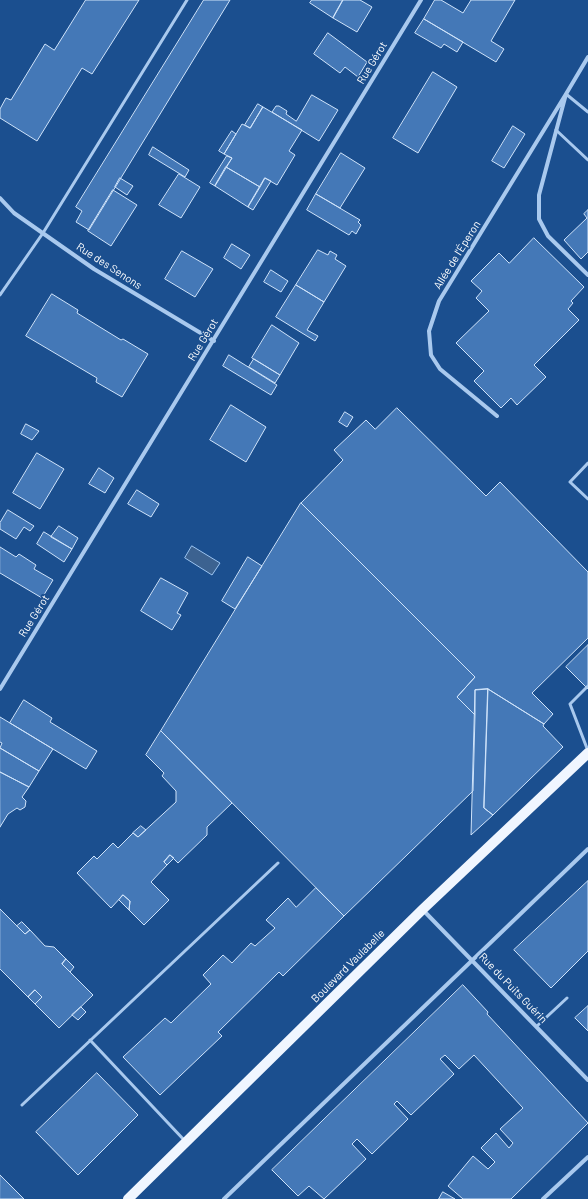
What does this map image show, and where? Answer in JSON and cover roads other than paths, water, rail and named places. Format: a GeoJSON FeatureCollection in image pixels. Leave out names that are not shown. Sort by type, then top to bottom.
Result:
{"type":"FeatureCollection","features":[{"type":"Feature","properties":{"kind":"main road","name":"Boulevard Vaulabelle"},"geometry":{"type":"LineString","coordinates":[[128,1199],[423,909],[588,752]]}},
{"type":"Feature","properties":{"kind":"street","name":"Rue Gérot"},"geometry":{"type":"LineString","coordinates":[[0,689],[421,0]]}},
{"type":"Feature","properties":{"kind":"street","name":"Allée de l'Éperon"},"geometry":{"type":"LineString","coordinates":[[497,416],[440,369],[430,355],[429,331],[439,300],[588,57]]}},
{"type":"Feature","properties":{"kind":"street","name":"Allée de l'Éperon"},"geometry":{"type":"LineString","coordinates":[[566,94],[539,195],[539,219],[548,236],[588,274]]}},
{"type":"Feature","properties":{"kind":"street","name":"Rue des Senons"},"geometry":{"type":"LineString","coordinates":[[0,198],[14,213],[94,269],[214,341]]}},
{"type":"Feature","properties":{"kind":"street"},"geometry":{"type":"LineString","coordinates":[[224,1199],[474,961],[588,848]]}},
{"type":"Feature","properties":{"kind":"street","name":"Rue du Puits Guérin"},"geometry":{"type":"LineString","coordinates":[[423,909],[588,1080]]}},
{"type":"Feature","properties":{"kind":"street"},"geometry":{"type":"LineString","coordinates":[[543,1199],[588,1157]]}},
{"type":"Feature","properties":{"kind":"lane"},"geometry":{"type":"LineString","coordinates":[[0,295],[43,233],[187,0]]}},
{"type":"Feature","properties":{"kind":"lane"},"geometry":{"type":"LineString","coordinates":[[566,94],[588,112]]}},
{"type":"Feature","properties":{"kind":"lane"},"geometry":{"type":"LineString","coordinates":[[556,130],[588,160]]}},
{"type":"Feature","properties":{"kind":"lane"},"geometry":{"type":"LineString","coordinates":[[588,463],[570,482],[588,499]]}},
{"type":"Feature","properties":{"kind":"lane"},"geometry":{"type":"LineString","coordinates":[[588,686],[570,704],[588,752]]}},
{"type":"Feature","properties":{"kind":"lane"},"geometry":{"type":"LineString","coordinates":[[22,1105],[278,863]]}},
{"type":"Feature","properties":{"kind":"lane"},"geometry":{"type":"LineString","coordinates":[[537,1026],[567,998]]}},
{"type":"Feature","properties":{"kind":"lane"},"geometry":{"type":"LineString","coordinates":[[90,1040],[186,1142]]}},
{"type":"Feature","properties":{"kind":"water"},"geometry":{"type":"Polygon","coordinates":[[[192,546],[220,563],[212,575],[185,558],[192,546]]]}}]}
